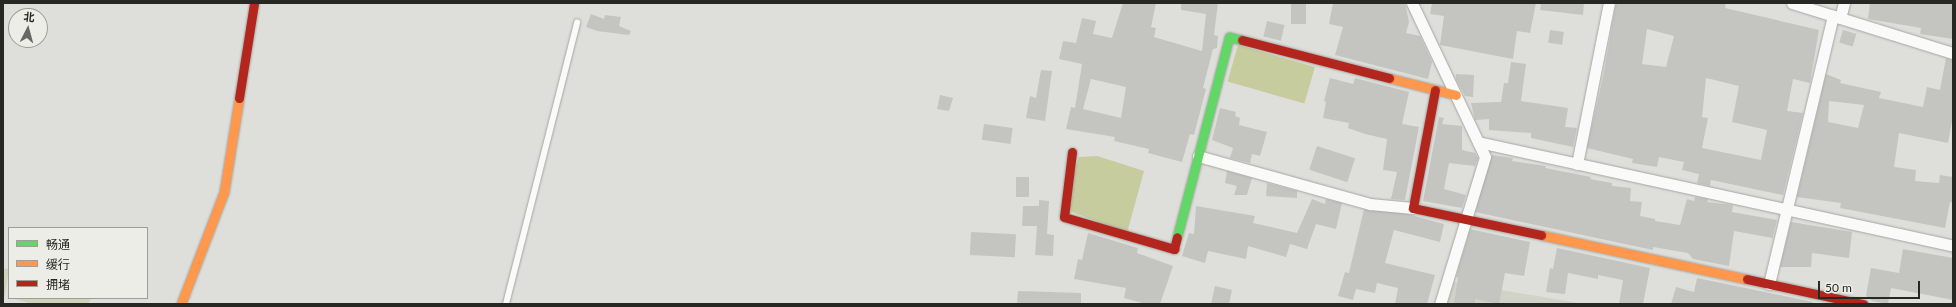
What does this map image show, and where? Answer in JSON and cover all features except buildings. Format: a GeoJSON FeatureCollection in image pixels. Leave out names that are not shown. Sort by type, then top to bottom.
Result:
{"type":"FeatureCollection","features":[{"type":"Feature","properties":{"kind":"street"},"geometry":{"type":"LineString","coordinates":[[181,304],[224,192],[254,3]]}},
{"type":"Feature","properties":{"kind":"street"},"geometry":{"type":"LineString","coordinates":[[1412,3],[1485,157],[1440,304]]}},
{"type":"Feature","properties":{"kind":"street"},"geometry":{"type":"LineString","coordinates":[[1577,164],[1609,3]]}},
{"type":"Feature","properties":{"kind":"street"},"geometry":{"type":"LineString","coordinates":[[1792,3],[1953,53]]}},
{"type":"Feature","properties":{"kind":"street"},"geometry":{"type":"LineString","coordinates":[[1769,284],[1785,209],[1836,17],[1844,3]]}},
{"type":"Feature","properties":{"kind":"street"},"geometry":{"type":"LineString","coordinates":[[1072,152],[1064,217],[1174,249],[1229,37],[1456,95]]}},
{"type":"Feature","properties":{"kind":"street"},"geometry":{"type":"LineString","coordinates":[[1413,208],[1435,90]]}},
{"type":"Feature","properties":{"kind":"street"},"geometry":{"type":"LineString","coordinates":[[1478,142],[1953,246]]}},
{"type":"Feature","properties":{"kind":"street"},"geometry":{"type":"LineString","coordinates":[[1198,156],[1370,204],[1413,208],[1863,304]]}},
{"type":"Feature","properties":{"kind":"lane"},"geometry":{"type":"LineString","coordinates":[[506,304],[577,23]]}},
{"type":"Feature","properties":{"kind":"shaded area"},"geometry":{"type":"Polygon","coordinates":[[[1238,45],[1315,67],[1304,104],[1228,82],[1238,45]]]}},
{"type":"Feature","properties":{"kind":"shaded area"},"geometry":{"type":"Polygon","coordinates":[[[1097,156],[1144,171],[1127,233],[1070,211],[1072,180],[1079,157],[1097,156]]]}},
{"type":"Feature","properties":{"kind":"shaded area"},"geometry":{"type":"Polygon","coordinates":[[[3,268],[8,269],[5,296],[3,295],[3,268]]]}},
{"type":"Feature","properties":{"kind":"shaded area"},"geometry":{"type":"Polygon","coordinates":[[[1454,282],[1584,304],[1447,304],[1454,282]]]}},
{"type":"Feature","properties":{"kind":"shaded area"},"geometry":{"type":"Polygon","coordinates":[[[15,299],[90,299],[88,304],[32,304],[15,299]]]}},
{"type":"Feature","properties":{"kind":"traffic: fast"},"geometry":{"type":"LineString","coordinates":[[1177,237],[1229,37],[1242,40]]}},
{"type":"Feature","properties":{"kind":"traffic: slow"},"geometry":{"type":"LineString","coordinates":[[1389,78],[1456,95]]}},
{"type":"Feature","properties":{"kind":"traffic: slow"},"geometry":{"type":"LineString","coordinates":[[181,304],[224,192],[239,98]]}},
{"type":"Feature","properties":{"kind":"traffic: slow"},"geometry":{"type":"LineString","coordinates":[[1541,235],[1747,279]]}},
{"type":"Feature","properties":{"kind":"traffic: jam"},"geometry":{"type":"LineString","coordinates":[[239,98],[254,3]]}},
{"type":"Feature","properties":{"kind":"traffic: jam"},"geometry":{"type":"LineString","coordinates":[[1242,40],[1389,78]]}},
{"type":"Feature","properties":{"kind":"traffic: jam"},"geometry":{"type":"LineString","coordinates":[[1435,90],[1413,208],[1541,235]]}},
{"type":"Feature","properties":{"kind":"traffic: jam"},"geometry":{"type":"LineString","coordinates":[[1072,152],[1064,217],[1174,249],[1177,237]]}},
{"type":"Feature","properties":{"kind":"traffic: jam"},"geometry":{"type":"LineString","coordinates":[[1747,279],[1863,304]]}}]}
